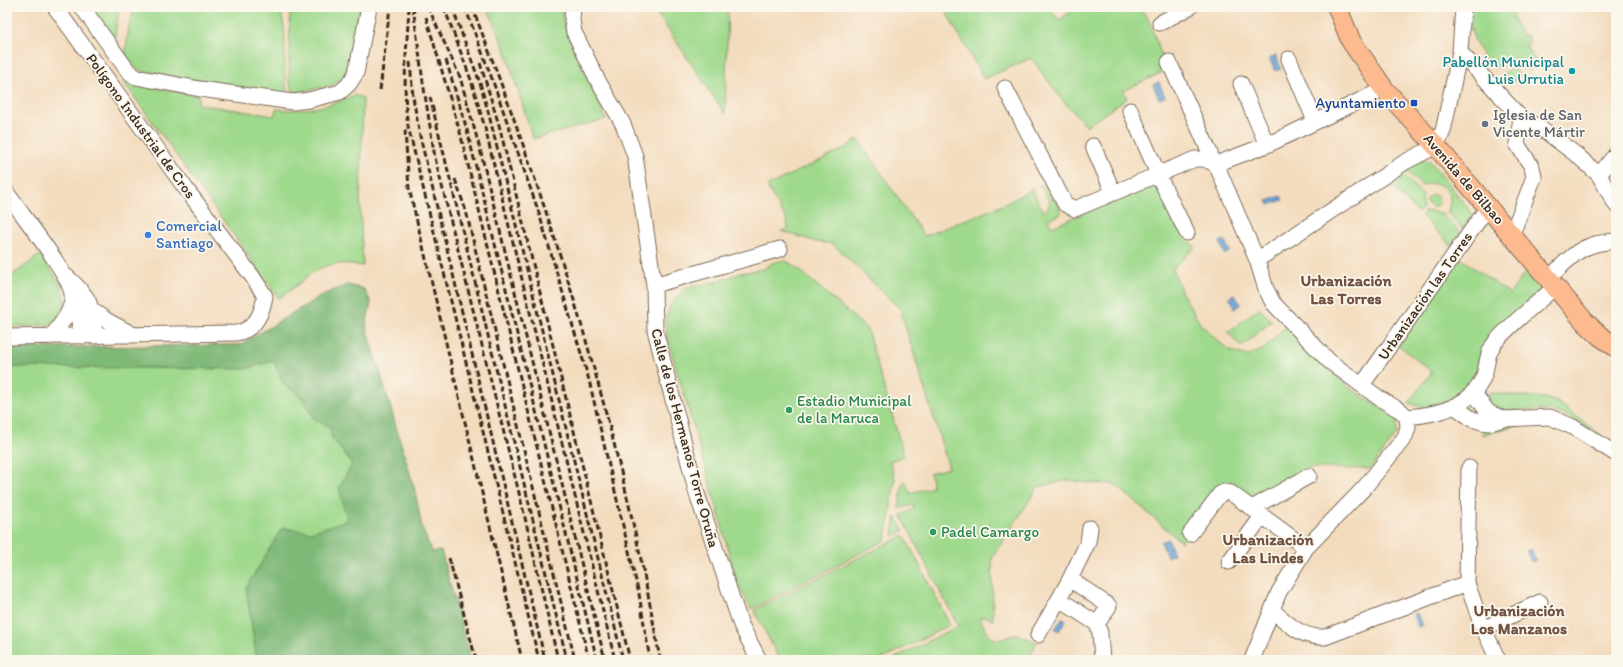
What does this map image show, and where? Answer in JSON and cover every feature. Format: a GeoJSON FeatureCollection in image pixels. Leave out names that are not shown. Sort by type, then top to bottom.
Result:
{"type":"FeatureCollection","features":[{"type":"Feature","properties":{"kind":"main road","name":"Avenida de Bilbao"},"geometry":{"type":"LineString","coordinates":[[1337,7],[1352,41],[1384,89],[1436,146],[1512,234],[1551,283],[1585,322],[1613,343]]}},
{"type":"Feature","properties":{"kind":"street","name":"Polígono Industrial de Cros"},"geometry":{"type":"LineString","coordinates":[[7,337],[244,332],[253,326],[262,309],[265,296],[252,276],[186,189],[55,7]]}},
{"type":"Feature","properties":{"kind":"street"},"geometry":{"type":"LineString","coordinates":[[82,7],[128,71],[136,77],[200,89],[293,102],[309,100],[340,92],[349,84],[356,73],[369,7]]}},
{"type":"Feature","properties":{"kind":"street","name":"Calle de los Hermanos Torre Oruña"},"geometry":{"type":"LineString","coordinates":[[573,7],[572,20],[574,32],[596,79],[623,124],[635,156],[654,285],[655,330],[697,494],[739,618],[759,660]]}},
{"type":"Feature","properties":{"kind":"street"},"geometry":{"type":"LineString","coordinates":[[1160,23],[1190,7]]}},
{"type":"Feature","properties":{"kind":"street"},"geometry":{"type":"LineString","coordinates":[[1257,260],[1405,162],[1436,146],[1443,131],[1460,52],[1463,7]]}},
{"type":"Feature","properties":{"kind":"street"},"geometry":{"type":"LineString","coordinates":[[1460,52],[1521,118],[1541,128],[1562,143],[1599,175],[1616,205]]}},
{"type":"Feature","properties":{"kind":"street"},"geometry":{"type":"LineString","coordinates":[[1289,59],[1314,121]]}},
{"type":"Feature","properties":{"kind":"street"},"geometry":{"type":"LineString","coordinates":[[1169,62],[1257,260],[1266,289],[1279,309],[1329,361],[1379,398],[1401,410],[1407,417],[1408,427],[1405,437],[1364,488],[1306,548],[1279,592],[1252,660]]}},
{"type":"Feature","properties":{"kind":"street"},"geometry":{"type":"LineString","coordinates":[[1241,84],[1267,145]]}},
{"type":"Feature","properties":{"kind":"street"},"geometry":{"type":"LineString","coordinates":[[1005,88],[1065,204],[1075,209],[1158,173],[1195,159],[1204,159],[1214,163],[1267,145],[1314,121],[1384,89]]}},
{"type":"Feature","properties":{"kind":"street"},"geometry":{"type":"LineString","coordinates":[[1130,110],[1158,173],[1187,232]]}},
{"type":"Feature","properties":{"kind":"street"},"geometry":{"type":"LineString","coordinates":[[1512,234],[1534,172],[1517,144],[1521,118]]}},
{"type":"Feature","properties":{"kind":"street"},"geometry":{"type":"LineString","coordinates":[[1093,146],[1113,192]]}},
{"type":"Feature","properties":{"kind":"street"},"geometry":{"type":"LineString","coordinates":[[1599,175],[1616,154]]}},
{"type":"Feature","properties":{"kind":"street"},"geometry":{"type":"LineString","coordinates":[[7,193],[65,276],[89,336]]}},
{"type":"Feature","properties":{"kind":"street","name":"Urbanización las Torres"},"geometry":{"type":"LineString","coordinates":[[1362,385],[1488,207]]}},
{"type":"Feature","properties":{"kind":"street"},"geometry":{"type":"LineString","coordinates":[[1407,417],[1435,413],[1454,406],[1473,392],[1482,380],[1488,352],[1496,341],[1551,283],[1571,255],[1580,249],[1616,241]]}},
{"type":"Feature","properties":{"kind":"street"},"geometry":{"type":"LineString","coordinates":[[654,285],[780,249]]}},
{"type":"Feature","properties":{"kind":"street"},"geometry":{"type":"LineString","coordinates":[[65,276],[82,290],[89,299],[92,311],[89,336]]}},
{"type":"Feature","properties":{"kind":"street"},"geometry":{"type":"LineString","coordinates":[[51,337],[65,319],[72,295]]}},
{"type":"Feature","properties":{"kind":"street","name":"Polígono Industrial de Cros"},"geometry":{"type":"LineString","coordinates":[[92,311],[135,335]]}},
{"type":"Feature","properties":{"kind":"street"},"geometry":{"type":"LineString","coordinates":[[1473,392],[1488,412],[1504,419]]}},
{"type":"Feature","properties":{"kind":"street"},"geometry":{"type":"LineString","coordinates":[[1454,406],[1472,419],[1489,423],[1504,419],[1550,417],[1573,427],[1616,454]]}},
{"type":"Feature","properties":{"kind":"street"},"geometry":{"type":"LineString","coordinates":[[1469,468],[1467,583],[1483,629],[1498,660]]}},
{"type":"Feature","properties":{"kind":"street"},"geometry":{"type":"LineString","coordinates":[[1229,562],[1257,512],[1309,476]]}},
{"type":"Feature","properties":{"kind":"street"},"geometry":{"type":"LineString","coordinates":[[1190,534],[1220,494],[1224,492],[1231,493],[1306,548]]}},
{"type":"Feature","properties":{"kind":"street"},"geometry":{"type":"LineString","coordinates":[[1038,634],[1070,579],[1088,542],[1090,528]]}},
{"type":"Feature","properties":{"kind":"street"},"geometry":{"type":"LineString","coordinates":[[1070,579],[1109,606],[1097,624],[1102,660]]}},
{"type":"Feature","properties":{"kind":"street"},"geometry":{"type":"LineString","coordinates":[[1272,610],[1301,633],[1309,637],[1325,637],[1467,583]]}},
{"type":"Feature","properties":{"kind":"street"},"geometry":{"type":"LineString","coordinates":[[1058,599],[1097,624]]}},
{"type":"Feature","properties":{"kind":"street"},"geometry":{"type":"LineString","coordinates":[[1483,629],[1540,602]]}},
{"type":"Feature","properties":{"kind":"green space"},"geometry":{"type":"Polygon","coordinates":[[[90,7],[121,7],[116,25],[115,45],[90,7]]]}},
{"type":"Feature","properties":{"kind":"green space"},"geometry":{"type":"Polygon","coordinates":[[[135,7],[278,7],[284,27],[285,73],[288,95],[145,72],[136,68],[125,56],[129,25],[135,7]]]}},
{"type":"Feature","properties":{"kind":"green space"},"geometry":{"type":"Polygon","coordinates":[[[285,7],[360,7],[346,76],[330,86],[294,93],[289,82],[290,15],[285,7]]]}},
{"type":"Feature","properties":{"kind":"green space"},"geometry":{"type":"Polygon","coordinates":[[[487,7],[563,7],[562,15],[565,28],[606,119],[533,139],[505,49],[487,7]]]}},
{"type":"Feature","properties":{"kind":"green space"},"geometry":{"type":"Polygon","coordinates":[[[653,7],[728,7],[725,114],[653,7]]]}},
{"type":"Feature","properties":{"kind":"green space"},"geometry":{"type":"Polygon","coordinates":[[[954,7],[1048,7],[1059,20],[1077,7],[1140,7],[1149,21],[1167,70],[1123,91],[1127,98],[1087,126],[1063,101],[1031,58],[984,79],[947,14],[954,7]]]}},
{"type":"Feature","properties":{"kind":"green space"},"geometry":{"type":"Polygon","coordinates":[[[1469,7],[1513,7],[1516,12],[1512,15],[1522,36],[1527,35],[1530,42],[1525,45],[1538,64],[1528,71],[1517,58],[1494,68],[1478,48],[1470,24],[1469,7]]]}},
{"type":"Feature","properties":{"kind":"green space"},"geometry":{"type":"Polygon","coordinates":[[[1514,68],[1520,76],[1512,82],[1502,74],[1514,68]]]}},
{"type":"Feature","properties":{"kind":"green space"},"geometry":{"type":"Polygon","coordinates":[[[123,81],[199,96],[198,104],[274,116],[276,109],[296,110],[316,108],[335,103],[354,95],[363,98],[360,206],[363,266],[335,264],[325,266],[316,270],[279,298],[123,81]]]}},
{"type":"Feature","properties":{"kind":"green space"},"geometry":{"type":"Polygon","coordinates":[[[858,139],[924,236],[1003,205],[1032,189],[1043,211],[1047,210],[1050,202],[1042,188],[1038,186],[1046,183],[1061,211],[1060,215],[1048,219],[1052,227],[1156,181],[1187,240],[1195,247],[1173,269],[1182,293],[1201,325],[1228,350],[1248,356],[1264,349],[1285,327],[1347,386],[1397,419],[1397,434],[1370,469],[1312,468],[1253,501],[1224,482],[1181,542],[1115,484],[1088,483],[1068,480],[1038,487],[992,558],[993,620],[984,616],[980,618],[992,639],[1002,639],[1016,634],[1037,642],[1030,656],[1031,660],[891,660],[958,626],[901,515],[914,509],[914,505],[899,509],[902,485],[905,481],[910,493],[933,487],[930,473],[949,468],[900,309],[833,244],[816,242],[781,231],[788,229],[787,221],[767,186],[840,151],[858,139]]]}},
{"type":"Feature","properties":{"kind":"green space"},"geometry":{"type":"Polygon","coordinates":[[[1419,161],[1430,161],[1472,213],[1471,218],[1463,229],[1447,213],[1450,205],[1450,199],[1449,193],[1446,189],[1441,185],[1435,184],[1421,186],[1405,170],[1419,161]]]}},
{"type":"Feature","properties":{"kind":"green space"},"geometry":{"type":"Polygon","coordinates":[[[1401,173],[1423,195],[1423,208],[1418,213],[1387,182],[1401,173]]]}},
{"type":"Feature","properties":{"kind":"green space"},"geometry":{"type":"Polygon","coordinates":[[[1433,195],[1437,197],[1439,201],[1437,205],[1433,207],[1429,205],[1427,201],[1429,197],[1433,195]]]}},
{"type":"Feature","properties":{"kind":"green space"},"geometry":{"type":"Polygon","coordinates":[[[1425,211],[1441,213],[1461,233],[1451,246],[1422,216],[1425,211]]]}},
{"type":"Feature","properties":{"kind":"green space"},"geometry":{"type":"Polygon","coordinates":[[[40,255],[62,286],[65,305],[55,321],[47,325],[7,327],[7,279],[40,255]]]}},
{"type":"Feature","properties":{"kind":"green space"},"geometry":{"type":"Polygon","coordinates":[[[1459,257],[1510,294],[1526,271],[1542,289],[1490,337],[1483,346],[1475,376],[1466,387],[1446,402],[1426,408],[1408,403],[1432,372],[1397,344],[1459,257]]]}},
{"type":"Feature","properties":{"kind":"green space","name":"Estadio Municipal de la Maruca"},"geometry":{"type":"Polygon","coordinates":[[[784,260],[795,266],[867,329],[904,456],[890,461],[895,479],[886,540],[751,609],[736,580],[718,511],[667,337],[666,319],[669,308],[677,296],[686,288],[719,281],[740,273],[764,269],[772,263],[784,260]]]}},
{"type":"Feature","properties":{"kind":"green space"},"geometry":{"type":"Polygon","coordinates":[[[347,285],[364,289],[371,302],[366,325],[415,491],[422,528],[432,552],[441,551],[471,660],[7,660],[7,348],[240,345],[271,331],[347,285]]]}},
{"type":"Feature","properties":{"kind":"green space"},"geometry":{"type":"Polygon","coordinates":[[[347,285],[364,289],[371,303],[366,325],[415,491],[422,528],[432,552],[441,551],[471,660],[268,660],[256,655],[246,588],[282,528],[311,532],[347,520],[339,488],[352,464],[332,438],[330,427],[314,419],[302,398],[283,383],[273,360],[247,369],[7,367],[7,348],[240,345],[324,294],[347,285]]]}},
{"type":"Feature","properties":{"kind":"green space"},"geometry":{"type":"Polygon","coordinates":[[[1259,308],[1272,321],[1241,347],[1228,332],[1259,308]]]}},
{"type":"Feature","properties":{"kind":"green space"},"geometry":{"type":"Polygon","coordinates":[[[1489,393],[1545,398],[1557,402],[1602,436],[1565,415],[1546,410],[1497,411],[1488,402],[1489,393]]]}},
{"type":"Feature","properties":{"kind":"green space"},"geometry":{"type":"Polygon","coordinates":[[[1518,425],[1482,435],[1485,430],[1493,426],[1518,425]]]}},
{"type":"Feature","properties":{"kind":"green space"},"geometry":{"type":"Polygon","coordinates":[[[896,517],[904,531],[893,536],[896,517]]]}},
{"type":"Feature","properties":{"kind":"green space"},"geometry":{"type":"Polygon","coordinates":[[[904,535],[950,625],[880,660],[780,660],[754,610],[904,535]]]}},
{"type":"Feature","properties":{"kind":"water"},"geometry":{"type":"Polygon","coordinates":[[[1276,55],[1281,69],[1275,71],[1269,58],[1276,55]]]}},
{"type":"Feature","properties":{"kind":"water"},"geometry":{"type":"Polygon","coordinates":[[[1159,82],[1165,97],[1159,99],[1153,85],[1159,82]]]}},
{"type":"Feature","properties":{"kind":"water"},"geometry":{"type":"Polygon","coordinates":[[[1281,196],[1283,200],[1269,205],[1267,201],[1281,196]]]}},
{"type":"Feature","properties":{"kind":"water"},"geometry":{"type":"Polygon","coordinates":[[[1224,240],[1230,251],[1225,255],[1220,242],[1224,240]]]}},
{"type":"Feature","properties":{"kind":"water"},"geometry":{"type":"Polygon","coordinates":[[[1233,294],[1241,304],[1234,309],[1234,305],[1229,298],[1233,294]]]}},
{"type":"Feature","properties":{"kind":"water"},"geometry":{"type":"Polygon","coordinates":[[[1168,539],[1174,554],[1167,557],[1161,542],[1168,539]]]}},
{"type":"Feature","properties":{"kind":"water"},"geometry":{"type":"Polygon","coordinates":[[[1531,549],[1536,560],[1531,562],[1526,551],[1531,549]]]}},
{"type":"Feature","properties":{"kind":"water"},"geometry":{"type":"Polygon","coordinates":[[[1417,613],[1422,625],[1417,627],[1413,614],[1417,613]]]}},
{"type":"Feature","properties":{"kind":"water"},"geometry":{"type":"Polygon","coordinates":[[[1063,618],[1066,620],[1059,631],[1055,629],[1063,618]]]}},
{"type":"Feature","properties":{"kind":"railway"},"geometry":{"type":"LineString","coordinates":[[380,90],[390,7]]}},
{"type":"Feature","properties":{"kind":"railway"},"geometry":{"type":"LineString","coordinates":[[409,7],[405,81],[408,126],[539,660]]}},
{"type":"Feature","properties":{"kind":"railway"},"geometry":{"type":"LineString","coordinates":[[413,7],[435,158],[522,505],[558,660]]}},
{"type":"Feature","properties":{"kind":"railway"},"geometry":{"type":"LineString","coordinates":[[428,7],[460,77],[480,149],[605,660]]}},
{"type":"Feature","properties":{"kind":"railway"},"geometry":{"type":"LineString","coordinates":[[444,7],[471,80],[485,128],[615,660]]}},
{"type":"Feature","properties":{"kind":"railway"},"geometry":{"type":"LineString","coordinates":[[452,7],[480,83],[488,111],[623,660]]}},
{"type":"Feature","properties":{"kind":"railway"},"geometry":{"type":"LineString","coordinates":[[465,7],[538,210],[589,380],[639,594],[650,660]]}},
{"type":"Feature","properties":{"kind":"railway"},"geometry":{"type":"LineString","coordinates":[[472,7],[531,167],[558,247],[582,329],[626,493],[660,660]]}},
{"type":"Feature","properties":{"kind":"railway"},"geometry":{"type":"LineString","coordinates":[[426,17],[460,132],[589,660]]}},
{"type":"Feature","properties":{"kind":"railway"},"geometry":{"type":"LineString","coordinates":[[446,60],[467,130],[597,660]]}},
{"type":"Feature","properties":{"kind":"railway"},"geometry":{"type":"LineString","coordinates":[[410,62],[413,97],[420,136],[545,660]]}},
{"type":"Feature","properties":{"kind":"railway"},"geometry":{"type":"LineString","coordinates":[[480,63],[499,125],[630,660]]}},
{"type":"Feature","properties":{"kind":"railway"},"geometry":{"type":"LineString","coordinates":[[430,97],[567,660]]}},
{"type":"Feature","properties":{"kind":"railway"},"geometry":{"type":"LineString","coordinates":[[405,130],[409,188],[522,660]]}},
{"type":"Feature","properties":{"kind":"railway"},"geometry":{"type":"LineString","coordinates":[[455,179],[466,211],[575,660]]}},
{"type":"Feature","properties":{"kind":"railway"},"geometry":{"type":"LineString","coordinates":[[449,558],[476,660]]}},
{"type":"Feature","properties":{"kind":"place","name":"Pabellón Municipal Luis Urrutia"},"geometry":{"type":"Point","coordinates":[1572,71]}},
{"type":"Feature","properties":{"kind":"place","name":"Ayuntamiento"},"geometry":{"type":"Point","coordinates":[1414,103]}},
{"type":"Feature","properties":{"kind":"place","name":"Iglesia de San Vicente Mártir"},"geometry":{"type":"Point","coordinates":[1485,124]}},
{"type":"Feature","properties":{"kind":"place","name":"Comercial Santiago"},"geometry":{"type":"Point","coordinates":[148,235]}},
{"type":"Feature","properties":{"kind":"place","name":"Estadio Municipal de la Maruca"},"geometry":{"type":"Point","coordinates":[789,410]}},
{"type":"Feature","properties":{"kind":"place","name":"Padel Camargo"},"geometry":{"type":"Point","coordinates":[933,532]}},
{"type":"Feature","properties":{"kind":"district","name":"Urbanización Las Torres"},"geometry":{"type":"Point","coordinates":[1346,289]}},
{"type":"Feature","properties":{"kind":"district","name":"Urbanización Las Lindes"},"geometry":{"type":"Point","coordinates":[1268,548]}},
{"type":"Feature","properties":{"kind":"district","name":"Urbanización Los Manzanos"},"geometry":{"type":"Point","coordinates":[1519,619]}}]}
